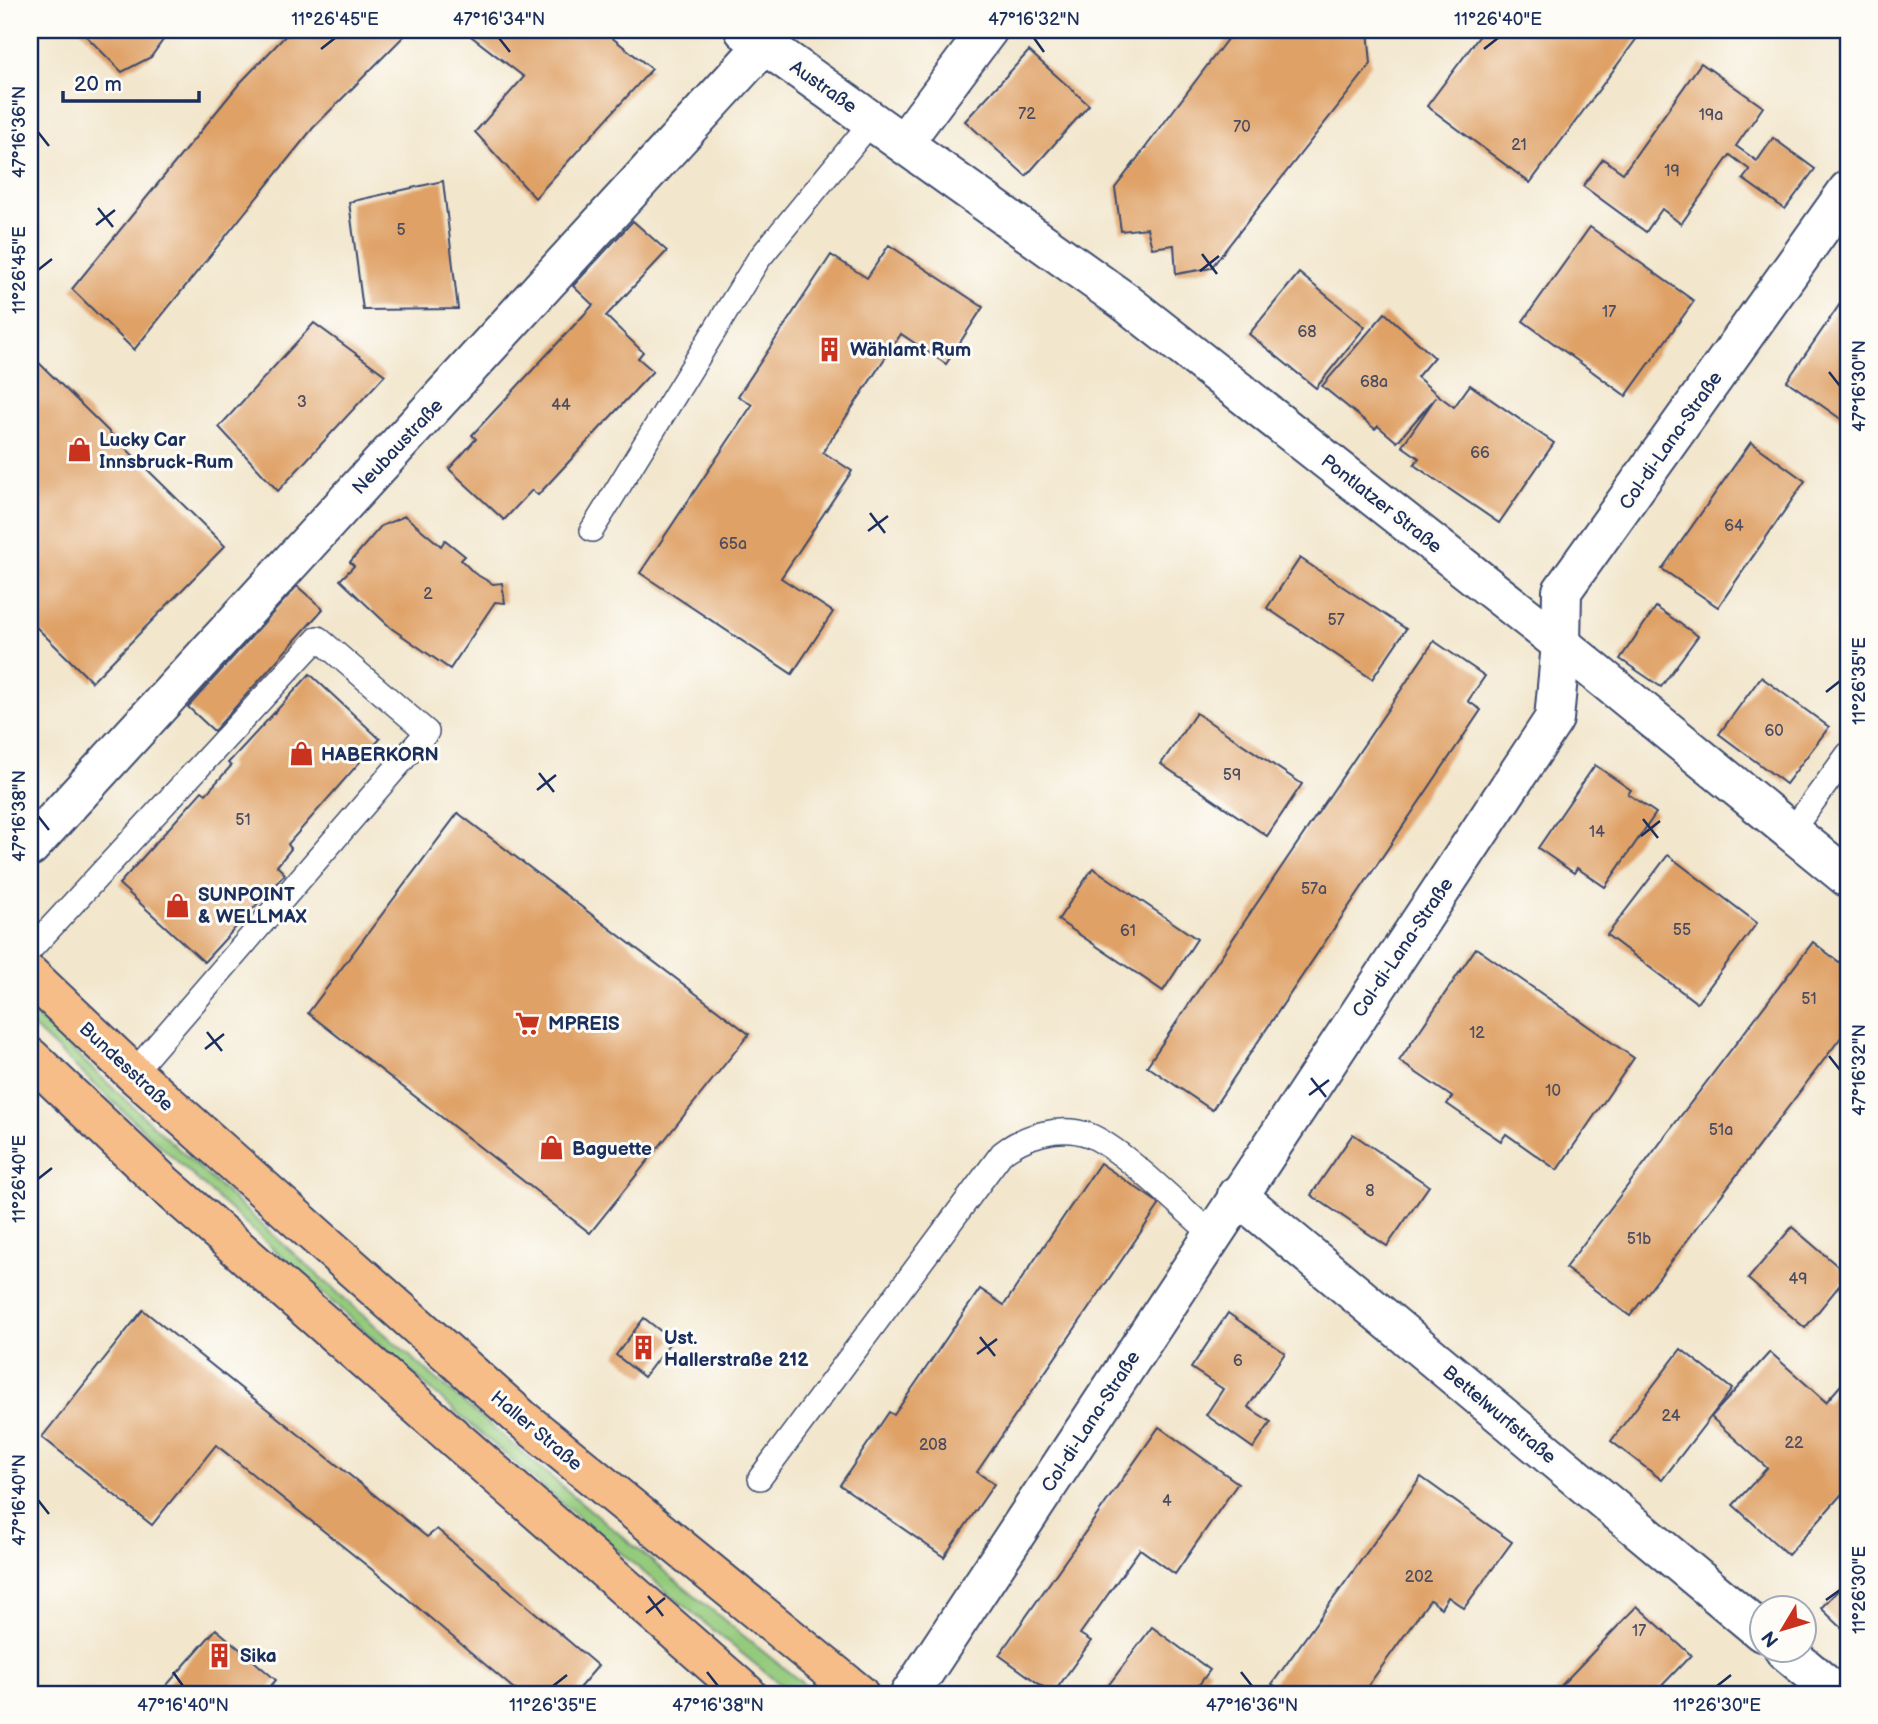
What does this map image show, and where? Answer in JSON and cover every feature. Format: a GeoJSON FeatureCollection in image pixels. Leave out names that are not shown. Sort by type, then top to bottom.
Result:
{"type":"FeatureCollection","features":[{"type":"Feature","properties":{"kind":"main road","name":"Bundesstraße"},"geometry":{"type":"LineString","coordinates":[[30,975],[225,1155]]}},
{"type":"Feature","properties":{"kind":"main road"},"geometry":{"type":"LineString","coordinates":[[30,1057],[198,1213],[747,1694]]}},
{"type":"Feature","properties":{"kind":"main road","name":"Haller Straße"},"geometry":{"type":"LineString","coordinates":[[225,1155],[521,1418],[859,1694]]}},
{"type":"Feature","properties":{"kind":"street"},"geometry":{"type":"LineString","coordinates":[[904,142],[988,30]]}},
{"type":"Feature","properties":{"kind":"street","name":"Austraße"},"geometry":{"type":"LineString","coordinates":[[754,37],[904,142]]}},
{"type":"Feature","properties":{"kind":"street","name":"Neubaustraße"},"geometry":{"type":"LineString","coordinates":[[30,847],[754,37]]}},
{"type":"Feature","properties":{"kind":"street","name":"Pontlatzer Straße"},"geometry":{"type":"LineString","coordinates":[[904,142],[1124,301],[1561,645],[1848,878]]}},
{"type":"Feature","properties":{"kind":"street","name":"Col-di-Lana-Straße"},"geometry":{"type":"LineString","coordinates":[[910,1694],[1553,719],[1561,645],[1562,592],[1848,190]]}},
{"type":"Feature","properties":{"kind":"street","name":"Bettelwurfstraße"},"geometry":{"type":"LineString","coordinates":[[1237,1195],[1748,1620]]}},
{"type":"Feature","properties":{"kind":"street"},"geometry":{"type":"LineString","coordinates":[[1801,1664],[1837,1694]]}},
{"type":"Feature","properties":{"kind":"lane"},"geometry":{"type":"LineString","coordinates":[[592,530],[758,260],[873,120]]}},
{"type":"Feature","properties":{"kind":"lane"},"geometry":{"type":"LineString","coordinates":[[30,950],[318,638],[427,732],[134,1073]]}},
{"type":"Feature","properties":{"kind":"lane"},"geometry":{"type":"LineString","coordinates":[[1791,832],[1848,754]]}},
{"type":"Feature","properties":{"kind":"lane"},"geometry":{"type":"LineString","coordinates":[[760,1478],[1002,1153],[1020,1139],[1052,1132],[1087,1135],[1115,1152],[1212,1234]]}},
{"type":"Feature","properties":{"kind":"green space"},"geometry":{"type":"Polygon","coordinates":[[[30,1010],[220,1187],[415,1361],[614,1530],[816,1694],[792,1694],[500,1450],[310,1282],[30,1024],[30,1010]]]}},
{"type":"Feature","properties":{"kind":"building"},"geometry":{"type":"Polygon","coordinates":[[[80,30],[154,30],[163,40],[151,57],[122,72],[80,30]]]}},
{"type":"Feature","properties":{"kind":"building"},"geometry":{"type":"Polygon","coordinates":[[[291,30],[410,30],[313,128],[134,350],[72,289],[239,84],[291,30]]]}},
{"type":"Feature","properties":{"kind":"building"},"geometry":{"type":"Polygon","coordinates":[[[463,30],[602,30],[652,69],[535,198],[475,132],[524,77],[463,30]]]}},
{"type":"Feature","properties":{"kind":"building"},"geometry":{"type":"Polygon","coordinates":[[[1234,30],[1368,30],[1371,64],[1211,268],[1176,274],[1174,245],[1152,248],[1147,228],[1121,231],[1115,188],[1234,30]]]}},
{"type":"Feature","properties":{"kind":"building"},"geometry":{"type":"Polygon","coordinates":[[[1484,30],[1643,30],[1530,183],[1427,106],[1484,30]]]}},
{"type":"Feature","properties":{"kind":"building"},"geometry":{"type":"Polygon","coordinates":[[[1029,51],[1089,105],[1026,176],[965,121],[1029,51]]]}},
{"type":"Feature","properties":{"kind":"building"},"geometry":{"type":"Polygon","coordinates":[[[1701,63],[1763,107],[1736,146],[1757,161],[1773,138],[1815,169],[1785,209],[1743,179],[1750,170],[1730,155],[1681,224],[1662,209],[1646,232],[1583,186],[1603,159],[1623,173],[1701,63]]]}},
{"type":"Feature","properties":{"kind":"building"},"geometry":{"type":"Polygon","coordinates":[[[443,181],[458,309],[363,310],[349,202],[443,181]]]}},
{"type":"Feature","properties":{"kind":"building"},"geometry":{"type":"Polygon","coordinates":[[[633,221],[667,251],[606,316],[643,352],[638,358],[653,371],[538,495],[532,490],[504,520],[449,469],[476,439],[472,435],[593,305],[573,286],[633,221]]]}},
{"type":"Feature","properties":{"kind":"building"},"geometry":{"type":"Polygon","coordinates":[[[1590,227],[1694,301],[1626,396],[1523,321],[1590,227]]]}},
{"type":"Feature","properties":{"kind":"building"},"geometry":{"type":"Polygon","coordinates":[[[889,245],[983,307],[946,364],[901,334],[823,452],[852,471],[781,578],[833,612],[792,674],[640,573],[752,405],[738,396],[831,255],[867,278],[889,245]]]}},
{"type":"Feature","properties":{"kind":"building"},"geometry":{"type":"Polygon","coordinates":[[[1299,273],[1365,327],[1316,388],[1249,334],[1299,273]]]}},
{"type":"Feature","properties":{"kind":"building"},"geometry":{"type":"Polygon","coordinates":[[[1840,304],[1848,310],[1848,424],[1787,381],[1840,304]]]}},
{"type":"Feature","properties":{"kind":"building"},"geometry":{"type":"Polygon","coordinates":[[[1385,313],[1434,357],[1417,377],[1438,395],[1454,407],[1470,385],[1554,443],[1499,523],[1414,465],[1419,458],[1402,446],[1436,397],[1397,442],[1378,426],[1375,429],[1322,386],[1385,313]]]}},
{"type":"Feature","properties":{"kind":"building"},"geometry":{"type":"Polygon","coordinates":[[[314,323],[385,375],[278,491],[219,427],[314,323]]]}},
{"type":"Feature","properties":{"kind":"building","name":"Lucky Car Innsbruck-Rum"},"geometry":{"type":"Polygon","coordinates":[[[30,354],[225,546],[92,682],[30,621],[30,354]]]}},
{"type":"Feature","properties":{"kind":"building"},"geometry":{"type":"Polygon","coordinates":[[[1751,442],[1805,481],[1718,607],[1662,569],[1751,442]]]}},
{"type":"Feature","properties":{"kind":"building"},"geometry":{"type":"Polygon","coordinates":[[[405,516],[441,546],[445,540],[465,556],[461,560],[474,573],[493,584],[502,583],[505,603],[495,602],[450,669],[391,628],[340,580],[354,566],[350,562],[381,526],[405,516]]]}},
{"type":"Feature","properties":{"kind":"building"},"geometry":{"type":"Polygon","coordinates":[[[1300,558],[1406,629],[1372,679],[1267,608],[1300,558]]]}},
{"type":"Feature","properties":{"kind":"building"},"geometry":{"type":"Polygon","coordinates":[[[297,586],[323,609],[214,731],[188,707],[297,586]]]}},
{"type":"Feature","properties":{"kind":"building"},"geometry":{"type":"Polygon","coordinates":[[[1656,607],[1698,636],[1661,687],[1620,659],[1656,607]]]}},
{"type":"Feature","properties":{"kind":"building"},"geometry":{"type":"Polygon","coordinates":[[[1434,641],[1485,676],[1468,701],[1481,710],[1212,1110],[1147,1066],[1434,641]]]}},
{"type":"Feature","properties":{"kind":"building"},"geometry":{"type":"Polygon","coordinates":[[[310,674],[380,739],[288,844],[291,849],[277,866],[285,874],[204,962],[119,884],[202,791],[206,794],[231,766],[228,763],[310,674]]]}},
{"type":"Feature","properties":{"kind":"building"},"geometry":{"type":"Polygon","coordinates":[[[1761,677],[1829,727],[1786,784],[1719,734],[1761,677]]]}},
{"type":"Feature","properties":{"kind":"building"},"geometry":{"type":"Polygon","coordinates":[[[1196,713],[1302,784],[1267,836],[1161,764],[1196,713]]]}},
{"type":"Feature","properties":{"kind":"building"},"geometry":{"type":"Polygon","coordinates":[[[1595,765],[1631,790],[1628,794],[1656,813],[1605,887],[1577,868],[1574,873],[1538,848],[1595,765]]]}},
{"type":"Feature","properties":{"kind":"building","name":"MPREIS"},"geometry":{"type":"Polygon","coordinates":[[[458,813],[749,1034],[590,1233],[308,1013],[458,813]]]}},
{"type":"Feature","properties":{"kind":"building"},"geometry":{"type":"Polygon","coordinates":[[[1668,855],[1757,923],[1697,1003],[1607,935],[1668,855]]]}},
{"type":"Feature","properties":{"kind":"building"},"geometry":{"type":"Polygon","coordinates":[[[1093,868],[1197,939],[1163,991],[1058,920],[1093,868]]]}},
{"type":"Feature","properties":{"kind":"building"},"geometry":{"type":"Polygon","coordinates":[[[1813,942],[1848,969],[1848,1028],[1630,1316],[1565,1268],[1813,942]]]}},
{"type":"Feature","properties":{"kind":"building"},"geometry":{"type":"Polygon","coordinates":[[[1476,948],[1634,1058],[1557,1170],[1506,1134],[1501,1141],[1473,1122],[1447,1104],[1452,1097],[1399,1061],[1476,948]]]}},
{"type":"Feature","properties":{"kind":"building"},"geometry":{"type":"Polygon","coordinates":[[[1353,1134],[1429,1186],[1387,1246],[1311,1195],[1353,1134]]]}},
{"type":"Feature","properties":{"kind":"building"},"geometry":{"type":"Polygon","coordinates":[[[1100,1163],[1160,1204],[977,1472],[994,1484],[944,1557],[840,1485],[889,1412],[894,1415],[980,1289],[1004,1305],[1100,1163]]]}},
{"type":"Feature","properties":{"kind":"building"},"geometry":{"type":"Polygon","coordinates":[[[1792,1227],[1848,1275],[1805,1328],[1748,1279],[1792,1227]]]}},
{"type":"Feature","properties":{"kind":"building"},"geometry":{"type":"Polygon","coordinates":[[[143,1310],[427,1537],[437,1529],[598,1666],[574,1694],[520,1694],[390,1584],[216,1445],[152,1525],[42,1437],[143,1310]]]}},
{"type":"Feature","properties":{"kind":"building"},"geometry":{"type":"Polygon","coordinates":[[[1228,1313],[1285,1353],[1248,1407],[1271,1422],[1253,1448],[1206,1415],[1223,1389],[1191,1368],[1228,1313]]]}},
{"type":"Feature","properties":{"kind":"building","name":"Ust. Hallerstraße 212"},"geometry":{"type":"Polygon","coordinates":[[[644,1318],[672,1340],[644,1377],[616,1355],[644,1318]]]}},
{"type":"Feature","properties":{"kind":"building"},"geometry":{"type":"Polygon","coordinates":[[[1681,1349],[1732,1389],[1662,1480],[1611,1441],[1681,1349]]]}},
{"type":"Feature","properties":{"kind":"building"},"geometry":{"type":"Polygon","coordinates":[[[1770,1352],[1826,1402],[1848,1377],[1848,1487],[1788,1555],[1733,1505],[1767,1468],[1711,1417],[1770,1352]]]}},
{"type":"Feature","properties":{"kind":"building"},"geometry":{"type":"Polygon","coordinates":[[[1159,1427],[1238,1483],[1175,1574],[1140,1549],[1080,1634],[1091,1641],[1053,1694],[999,1655],[1159,1427]]]}},
{"type":"Feature","properties":{"kind":"building"},"geometry":{"type":"Polygon","coordinates":[[[1421,1477],[1512,1542],[1464,1608],[1448,1597],[1441,1608],[1430,1600],[1362,1694],[1278,1694],[1281,1690],[1272,1684],[1421,1477]]]}},
{"type":"Feature","properties":{"kind":"building"},"geometry":{"type":"Polygon","coordinates":[[[1848,1580],[1848,1634],[1821,1608],[1848,1580]]]}},
{"type":"Feature","properties":{"kind":"building"},"geometry":{"type":"Polygon","coordinates":[[[1637,1606],[1691,1655],[1654,1694],[1553,1694],[1637,1606]]]}},
{"type":"Feature","properties":{"kind":"building"},"geometry":{"type":"Polygon","coordinates":[[[1152,1627],[1210,1670],[1192,1694],[1102,1694],[1152,1627]]]}},
{"type":"Feature","properties":{"kind":"building","name":"Sika"},"geometry":{"type":"Polygon","coordinates":[[[216,1629],[276,1680],[264,1694],[159,1694],[216,1629]]]}},
{"type":"Feature","properties":{"kind":"place","name":"Wählamt Rum"},"geometry":{"type":"Point","coordinates":[830,349]}},
{"type":"Feature","properties":{"kind":"place","name":"Lucky Car Innsbruck-Rum"},"geometry":{"type":"Point","coordinates":[79,450]}},
{"type":"Feature","properties":{"kind":"place","name":"HABERKORN"},"geometry":{"type":"Point","coordinates":[301,754]}},
{"type":"Feature","properties":{"kind":"place","name":"SUNPOINT & WELLMAX"},"geometry":{"type":"Point","coordinates":[178,905]}},
{"type":"Feature","properties":{"kind":"place","name":"MPREIS"},"geometry":{"type":"Point","coordinates":[528,1023]}},
{"type":"Feature","properties":{"kind":"place","name":"Baguette"},"geometry":{"type":"Point","coordinates":[552,1148]}},
{"type":"Feature","properties":{"kind":"place","name":"Ust. Hallerstraße 212"},"geometry":{"type":"Point","coordinates":[644,1348]}},
{"type":"Feature","properties":{"kind":"place","name":"Sika"},"geometry":{"type":"Point","coordinates":[220,1655]}}]}
